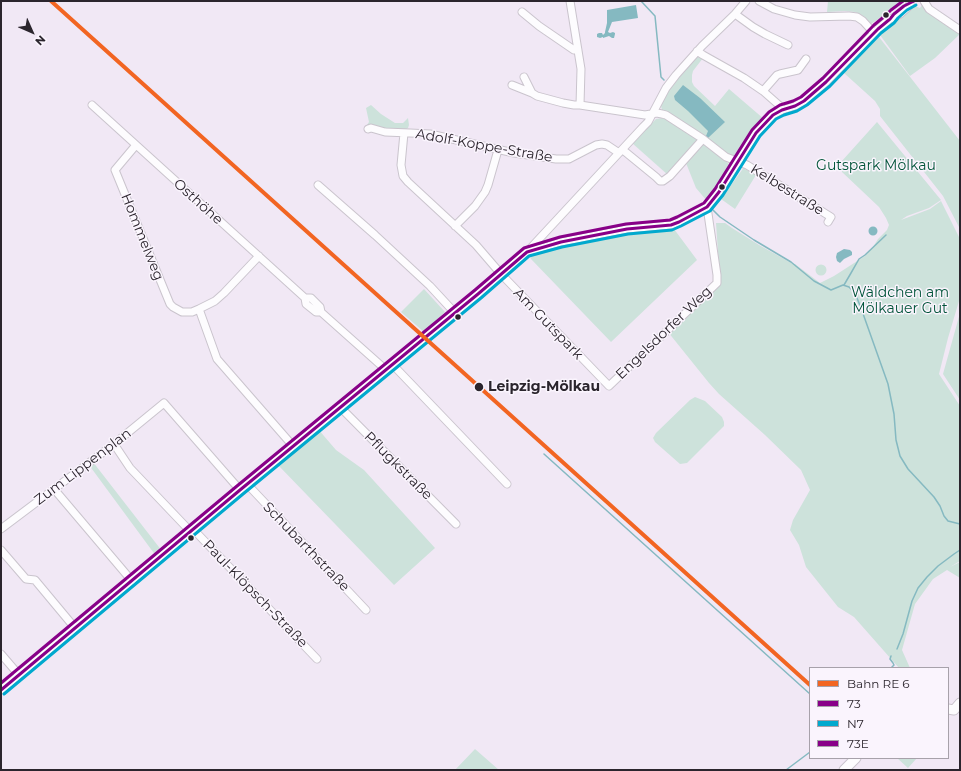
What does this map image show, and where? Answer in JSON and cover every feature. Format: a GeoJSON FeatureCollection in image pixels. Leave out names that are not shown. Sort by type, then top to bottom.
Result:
{"type":"FeatureCollection","features":[{"type":"Feature","properties":{"kind":"main road"},"geometry":{"type":"LineString","coordinates":[[949,709],[954,710],[960,705]]}},
{"type":"Feature","properties":{"kind":"main road"},"geometry":{"type":"LineString","coordinates":[[844,770],[855,759]]}},
{"type":"Feature","properties":{"kind":"street"},"geometry":{"type":"LineString","coordinates":[[570,1],[581,69],[580,105]]}},
{"type":"Feature","properties":{"kind":"street"},"geometry":{"type":"LineString","coordinates":[[759,1],[774,9],[795,15],[810,17],[857,17],[874,33]]}},
{"type":"Feature","properties":{"kind":"street"},"geometry":{"type":"LineString","coordinates":[[924,1],[929,9],[960,30]]}},
{"type":"Feature","properties":{"kind":"street"},"geometry":{"type":"LineString","coordinates":[[1,690],[527,252],[648,122],[666,88],[676,75],[697,51],[735,14],[744,2]]}},
{"type":"Feature","properties":{"kind":"street"},"geometry":{"type":"LineString","coordinates":[[527,252],[561,242],[627,229],[671,225],[692,216],[707,207],[720,192],[758,131],[773,115],[782,110],[800,104],[810,96],[826,82],[874,33],[890,19],[900,14],[912,2]]}},
{"type":"Feature","properties":{"kind":"street"},"geometry":{"type":"LineString","coordinates":[[522,12],[568,46],[574,50],[578,50]]}},
{"type":"Feature","properties":{"kind":"street"},"geometry":{"type":"LineString","coordinates":[[735,14],[753,27],[788,45]]}},
{"type":"Feature","properties":{"kind":"street"},"geometry":{"type":"LineString","coordinates":[[697,51],[744,78],[763,91],[780,106],[782,110]]}},
{"type":"Feature","properties":{"kind":"street"},"geometry":{"type":"LineString","coordinates":[[763,91],[777,75],[798,70],[806,59]]}},
{"type":"Feature","properties":{"kind":"street"},"geometry":{"type":"LineString","coordinates":[[524,77],[532,93]]}},
{"type":"Feature","properties":{"kind":"street"},"geometry":{"type":"LineString","coordinates":[[512,85],[552,101],[645,115],[662,114],[703,139],[726,157],[738,162]]}},
{"type":"Feature","properties":{"kind":"street","name":"Osthöhe"},"geometry":{"type":"LineString","coordinates":[[92,105],[305,298],[306,304],[316,312],[321,312],[385,369]]}},
{"type":"Feature","properties":{"kind":"street","name":"Adolf-Koppe-Straße"},"geometry":{"type":"LineString","coordinates":[[368,129],[385,132],[430,134],[498,150],[556,159],[569,159],[596,145],[602,144],[621,151]]}},
{"type":"Feature","properties":{"kind":"street","name":"Am Gutspark"},"geometry":{"type":"LineString","coordinates":[[404,133],[401,165],[404,176],[410,185],[476,246],[609,386]]}},
{"type":"Feature","properties":{"kind":"street"},"geometry":{"type":"LineString","coordinates":[[621,151],[660,181],[663,181],[670,176],[703,139]]}},
{"type":"Feature","properties":{"kind":"street","name":"Hommelweg"},"geometry":{"type":"LineString","coordinates":[[136,145],[115,170],[170,304],[172,307],[182,312],[192,312],[199,309]]}},
{"type":"Feature","properties":{"kind":"street"},"geometry":{"type":"LineString","coordinates":[[455,226],[475,206],[485,192],[498,150]]}},
{"type":"Feature","properties":{"kind":"street","name":"Kelbestraße"},"geometry":{"type":"LineString","coordinates":[[738,162],[747,165],[831,217],[828,222]]}},
{"type":"Feature","properties":{"kind":"street"},"geometry":{"type":"LineString","coordinates":[[318,185],[430,286],[455,313]]}},
{"type":"Feature","properties":{"kind":"street","name":"Engelsdorfer Weg"},"geometry":{"type":"LineString","coordinates":[[609,386],[717,283],[707,207]]}},
{"type":"Feature","properties":{"kind":"street"},"geometry":{"type":"LineString","coordinates":[[259,256],[220,297],[199,309],[217,359],[293,446]]}},
{"type":"Feature","properties":{"kind":"street"},"geometry":{"type":"LineString","coordinates":[[392,364],[507,484]]}},
{"type":"Feature","properties":{"kind":"street","name":"Zum Lippenplan"},"geometry":{"type":"LineString","coordinates":[[1,529],[114,444],[164,404],[240,490]]}},
{"type":"Feature","properties":{"kind":"street","name":"Pflugkstraße"},"geometry":{"type":"LineString","coordinates":[[340,407],[456,524]]}},
{"type":"Feature","properties":{"kind":"street","name":"Paul-Klöpsch-Straße"},"geometry":{"type":"LineString","coordinates":[[114,444],[130,468],[317,659]]}},
{"type":"Feature","properties":{"kind":"street","name":"Schubarthstraße"},"geometry":{"type":"LineString","coordinates":[[247,484],[366,610]]}},
{"type":"Feature","properties":{"kind":"street"},"geometry":{"type":"LineString","coordinates":[[54,488],[132,580]]}},
{"type":"Feature","properties":{"kind":"street"},"geometry":{"type":"LineString","coordinates":[[1,550],[26,579],[35,580],[75,628]]}},
{"type":"Feature","properties":{"kind":"street"},"geometry":{"type":"LineString","coordinates":[[1,654],[19,675]]}},
{"type":"Feature","properties":{"kind":"green space"},"geometry":{"type":"Polygon","coordinates":[[[828,1],[906,1],[871,24],[863,16],[855,12],[827,12],[828,1]]]}},
{"type":"Feature","properties":{"kind":"green space"},"geometry":{"type":"Polygon","coordinates":[[[922,5],[960,32],[960,34],[935,58],[910,76],[880,35],[915,6],[920,8],[922,5]]]}},
{"type":"Feature","properties":{"kind":"green space"},"geometry":{"type":"Polygon","coordinates":[[[879,37],[960,141],[960,229],[943,196],[880,116],[880,109],[875,101],[844,73],[879,37]]]}},
{"type":"Feature","properties":{"kind":"green space"},"geometry":{"type":"Polygon","coordinates":[[[696,56],[703,58],[693,71],[692,82],[694,86],[715,106],[729,89],[764,119],[733,156],[727,154],[710,140],[662,110],[660,102],[696,56]]]}},
{"type":"Feature","properties":{"kind":"green space"},"geometry":{"type":"Polygon","coordinates":[[[371,105],[395,123],[403,123],[408,118],[408,128],[401,131],[370,127],[364,129],[369,122],[366,108],[371,105]]]}},
{"type":"Feature","properties":{"kind":"green space"},"geometry":{"type":"Polygon","coordinates":[[[656,119],[668,119],[700,141],[668,175],[632,143],[656,119]]]}},
{"type":"Feature","properties":{"kind":"green space","name":"Wäldchen am Mölkauer Gut"},"geometry":{"type":"Polygon","coordinates":[[[877,122],[941,200],[929,208],[907,216],[901,220],[930,209],[941,201],[960,239],[959,301],[939,374],[960,406],[960,561],[950,567],[960,562],[960,578],[947,570],[933,579],[915,604],[902,650],[910,667],[898,667],[854,617],[838,607],[806,567],[799,545],[790,530],[793,520],[810,490],[801,470],[719,394],[668,332],[720,282],[716,223],[725,223],[759,245],[795,264],[820,283],[834,276],[865,256],[887,230],[889,225],[879,207],[842,172],[841,162],[877,122]]]}},
{"type":"Feature","properties":{"kind":"green space"},"geometry":{"type":"Polygon","coordinates":[[[703,143],[729,164],[730,167],[707,201],[696,188],[686,163],[703,143]]]}},
{"type":"Feature","properties":{"kind":"green space"},"geometry":{"type":"Polygon","coordinates":[[[743,168],[756,175],[735,209],[721,199],[743,168]]]}},
{"type":"Feature","properties":{"kind":"green space"},"geometry":{"type":"Polygon","coordinates":[[[669,227],[674,229],[697,260],[611,342],[531,259],[530,256],[535,252],[627,230],[669,227]]]}},
{"type":"Feature","properties":{"kind":"green space"},"geometry":{"type":"Polygon","coordinates":[[[819,265],[823,265],[825,266],[825,274],[819,275],[816,272],[816,268],[819,265]]]}},
{"type":"Feature","properties":{"kind":"green space"},"geometry":{"type":"Polygon","coordinates":[[[424,289],[445,312],[424,332],[401,312],[424,289]]]}},
{"type":"Feature","properties":{"kind":"green space"},"geometry":{"type":"Polygon","coordinates":[[[960,313],[960,400],[943,374],[960,313]]]}},
{"type":"Feature","properties":{"kind":"green space"},"geometry":{"type":"Polygon","coordinates":[[[695,397],[705,401],[722,417],[724,426],[687,463],[680,464],[655,442],[653,438],[656,433],[695,397]]]}},
{"type":"Feature","properties":{"kind":"green space"},"geometry":{"type":"Polygon","coordinates":[[[318,429],[336,450],[364,470],[435,548],[394,585],[278,465],[283,461],[285,456],[310,435],[312,438],[319,432],[317,430],[318,429]]]}},
{"type":"Feature","properties":{"kind":"green space"},"geometry":{"type":"Polygon","coordinates":[[[93,462],[162,551],[156,556],[89,465],[93,462]]]}},
{"type":"Feature","properties":{"kind":"green space"},"geometry":{"type":"Polygon","coordinates":[[[475,749],[499,770],[455,770],[475,749]]]}},
{"type":"Feature","properties":{"kind":"green space"},"geometry":{"type":"Polygon","coordinates":[[[898,759],[916,759],[908,768],[898,759]]]}},
{"type":"Feature","properties":{"kind":"water"},"geometry":{"type":"Polygon","coordinates":[[[636,5],[638,18],[612,22],[608,32],[615,33],[614,38],[609,36],[603,38],[597,37],[597,34],[599,33],[602,33],[603,35],[605,33],[607,10],[636,5]]]}},
{"type":"Feature","properties":{"kind":"water"},"geometry":{"type":"Polygon","coordinates":[[[683,85],[700,98],[725,122],[708,138],[706,136],[708,131],[675,100],[674,96],[683,85]]]}},
{"type":"Feature","properties":{"kind":"water"},"geometry":{"type":"Polygon","coordinates":[[[873,226],[878,231],[873,236],[868,231],[873,226]]]}},
{"type":"Feature","properties":{"kind":"water"},"geometry":{"type":"Polygon","coordinates":[[[844,249],[850,250],[852,255],[840,263],[837,261],[837,253],[844,249]]]}},
{"type":"Feature","properties":{"kind":"waterway"},"geometry":{"type":"LineString","coordinates":[[641,1],[655,16],[661,77],[664,80]]}},
{"type":"Feature","properties":{"kind":"waterway"},"geometry":{"type":"LineString","coordinates":[[713,210],[720,217],[754,240],[791,262],[814,281],[831,290],[843,285],[849,287],[855,293],[888,384],[894,414],[896,440],[900,456],[908,469],[934,497],[948,521],[960,524]]}},
{"type":"Feature","properties":{"kind":"waterway"},"geometry":{"type":"LineString","coordinates":[[844,285],[859,259],[886,235]]}},
{"type":"Feature","properties":{"kind":"waterway"},"geometry":{"type":"LineString","coordinates":[[544,454],[809,693]]}},
{"type":"Feature","properties":{"kind":"waterway"},"geometry":{"type":"LineString","coordinates":[[897,649],[903,634],[912,601],[918,588],[938,566],[960,550]]}},
{"type":"Feature","properties":{"kind":"waterway"},"geometry":{"type":"LineString","coordinates":[[891,656],[890,659],[894,665],[892,667]]}},
{"type":"Feature","properties":{"kind":"waterway"},"geometry":{"type":"LineString","coordinates":[[786,770],[809,753]]}},
{"type":"Feature","properties":{"kind":"transit line"},"geometry":{"type":"LineString","coordinates":[[51,1],[809,684]]}},
{"type":"Feature","properties":{"kind":"transit line","name":"73E"},"geometry":{"type":"LineString","coordinates":[[1,683],[524,248],[560,237],[626,224],[670,220],[704,203],[715,189],[752,130],[769,112],[780,105],[801,97],[823,78],[874,25],[903,1]]}},
{"type":"Feature","properties":{"kind":"transit line","name":"73"},"geometry":{"type":"LineString","coordinates":[[1,690],[527,252],[561,242],[627,229],[671,225],[707,207],[719,192],[756,133],[773,115],[804,101],[826,82],[894,14],[904,6],[914,1]]}},
{"type":"Feature","properties":{"kind":"transit line","name":"N7"},"geometry":{"type":"LineString","coordinates":[[4,694],[243,494],[481,298],[529,256],[562,247],[628,234],[672,230],[710,211],[723,195],[760,136],[776,119],[797,111],[807,105],[830,86],[881,33],[907,10],[916,5]]}},
{"type":"Feature","properties":{"kind":"place","name":"Leipzig-Mölkau"},"geometry":{"type":"Point","coordinates":[479,387]}},
{"type":"Feature","properties":{"kind":"park label","name":"Gutspark Mölkau"},"geometry":{"type":"Point","coordinates":[876,166]}}]}
